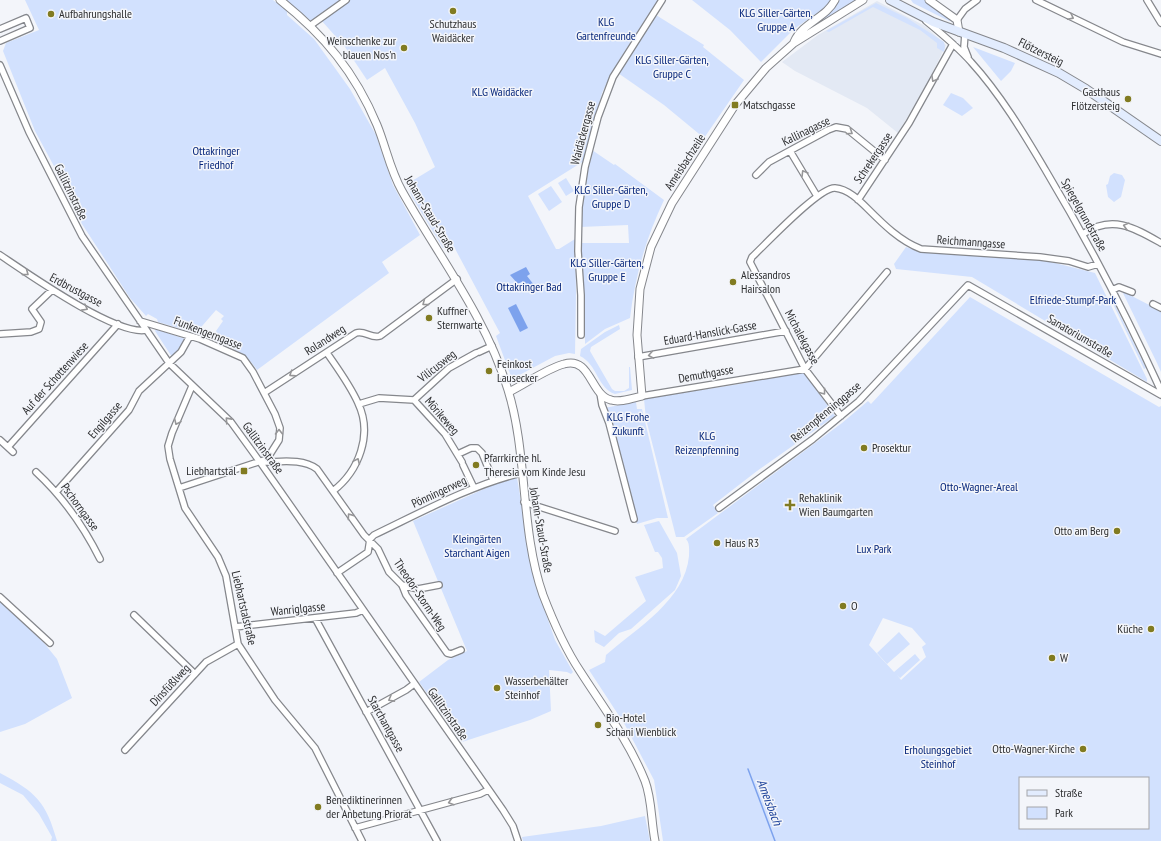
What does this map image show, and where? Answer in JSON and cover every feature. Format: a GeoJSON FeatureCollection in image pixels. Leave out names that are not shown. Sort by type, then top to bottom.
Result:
{"type":"FeatureCollection","features":[{"type":"Feature","properties":{"kind":"main road","name":"Flötzersteig"},"geometry":{"type":"LineString","coordinates":[[890,0],[921,17],[1021,55],[1073,81],[1161,141]]}},
{"type":"Feature","properties":{"kind":"street","name":"Johann-Staud-Straße"},"geometry":{"type":"LineString","coordinates":[[280,0],[311,25],[343,62],[359,88],[380,134],[397,181],[457,279],[492,346],[509,392],[518,438],[524,502],[538,576],[548,609],[576,664],[613,720],[642,774],[649,797],[655,841]]}},
{"type":"Feature","properties":{"kind":"street"},"geometry":{"type":"LineString","coordinates":[[311,25],[346,0]]}},
{"type":"Feature","properties":{"kind":"street","name":"Waidäckergasse"},"geometry":{"type":"LineString","coordinates":[[581,335],[582,295],[578,251],[579,207],[581,188],[589,154],[604,99],[613,77],[662,0]]}},
{"type":"Feature","properties":{"kind":"street"},"geometry":{"type":"LineString","coordinates":[[794,43],[799,32],[831,6],[835,0]]}},
{"type":"Feature","properties":{"kind":"street","name":"Ameisbachzeile"},"geometry":{"type":"LineString","coordinates":[[642,396],[638,357],[637,316],[640,288],[651,247],[660,225],[672,203],[743,94],[766,68],[794,43],[862,0]]}},
{"type":"Feature","properties":{"kind":"street"},"geometry":{"type":"LineString","coordinates":[[929,0],[958,20],[962,33]]}},
{"type":"Feature","properties":{"kind":"street"},"geometry":{"type":"LineString","coordinates":[[958,20],[965,9],[977,0]]}},
{"type":"Feature","properties":{"kind":"street"},"geometry":{"type":"LineString","coordinates":[[1036,0],[1123,42],[1161,54]]}},
{"type":"Feature","properties":{"kind":"street"},"geometry":{"type":"LineString","coordinates":[[1147,0],[1161,24]]}},
{"type":"Feature","properties":{"kind":"street","name":"Spiegelgrundstraße"},"geometry":{"type":"LineString","coordinates":[[921,17],[970,60],[994,89],[1013,117],[1083,234],[1161,391]]}},
{"type":"Feature","properties":{"kind":"street"},"geometry":{"type":"LineString","coordinates":[[0,29],[26,18],[30,28],[0,41]]}},
{"type":"Feature","properties":{"kind":"street","name":"Spiegelgrundstraße"},"geometry":{"type":"LineString","coordinates":[[962,33],[964,47],[970,60]]}},
{"type":"Feature","properties":{"kind":"street","name":"Schrekergasse"},"geometry":{"type":"LineString","coordinates":[[751,265],[752,257],[817,196],[828,189],[836,188],[845,191],[858,200],[909,123],[953,44]]}},
{"type":"Feature","properties":{"kind":"street","name":"Gallitzinstraße"},"geometry":{"type":"LineString","coordinates":[[0,65],[29,132],[75,225],[169,363],[231,422],[260,462],[513,826],[518,841]]}},
{"type":"Feature","properties":{"kind":"street","name":"Kallinagasse"},"geometry":{"type":"LineString","coordinates":[[756,175],[770,162],[828,130],[840,127],[847,129],[885,160]]}},
{"type":"Feature","properties":{"kind":"street"},"geometry":{"type":"LineString","coordinates":[[790,151],[817,196]]}},
{"type":"Feature","properties":{"kind":"street","name":"Reichmanngasse"},"geometry":{"type":"LineString","coordinates":[[858,200],[894,233],[921,249],[1040,257],[1069,261],[1088,267],[1098,264]]}},
{"type":"Feature","properties":{"kind":"street"},"geometry":{"type":"LineString","coordinates":[[1083,234],[1099,226],[1115,224],[1127,225],[1161,243]]}},
{"type":"Feature","properties":{"kind":"street","name":"Erdbrustgasse"},"geometry":{"type":"LineString","coordinates":[[0,255],[52,290],[118,324],[138,332],[146,330]]}},
{"type":"Feature","properties":{"kind":"street","name":"Michalekgasse"},"geometry":{"type":"LineString","coordinates":[[751,265],[805,369],[841,416]]}},
{"type":"Feature","properties":{"kind":"street"},"geometry":{"type":"LineString","coordinates":[[805,369],[887,272]]}},
{"type":"Feature","properties":{"kind":"street","name":"Rolandweg"},"geometry":{"type":"LineString","coordinates":[[264,393],[358,333],[363,332],[375,337],[380,336],[457,279]]}},
{"type":"Feature","properties":{"kind":"street","name":"Sanatoriumstraße"},"geometry":{"type":"LineString","coordinates":[[968,285],[1161,395]]}},
{"type":"Feature","properties":{"kind":"street","name":"Reizenpfenninggasse"},"geometry":{"type":"LineString","coordinates":[[719,508],[860,401],[968,285]]}},
{"type":"Feature","properties":{"kind":"street"},"geometry":{"type":"LineString","coordinates":[[1112,290],[1119,286],[1132,292]]}},
{"type":"Feature","properties":{"kind":"street"},"geometry":{"type":"LineString","coordinates":[[32,309],[52,290]]}},
{"type":"Feature","properties":{"kind":"street"},"geometry":{"type":"LineString","coordinates":[[1,335],[31,332],[39,329],[40,322],[27,304]]}},
{"type":"Feature","properties":{"kind":"street"},"geometry":{"type":"LineString","coordinates":[[1154,304],[1161,308]]}},
{"type":"Feature","properties":{"kind":"street","name":"Funkengerngasse"},"geometry":{"type":"LineString","coordinates":[[140,321],[190,336],[242,358],[253,372],[278,421],[280,434],[271,455],[267,459],[260,462]]}},
{"type":"Feature","properties":{"kind":"street","name":"Auf der Schottenwiese"},"geometry":{"type":"LineString","coordinates":[[8,447],[118,324]]}},
{"type":"Feature","properties":{"kind":"street","name":"Eduard-Hanslick-Gasse"},"geometry":{"type":"LineString","coordinates":[[638,357],[786,331]]}},
{"type":"Feature","properties":{"kind":"street","name":"Engilgasse"},"geometry":{"type":"LineString","coordinates":[[57,491],[129,410],[139,391],[181,352],[190,336]]}},
{"type":"Feature","properties":{"kind":"street","name":"Vilicusweg"},"geometry":{"type":"LineString","coordinates":[[414,400],[449,368],[477,352],[492,346]]}},
{"type":"Feature","properties":{"kind":"street"},"geometry":{"type":"LineString","coordinates":[[327,353],[359,404],[363,430],[360,455],[349,477],[333,491]]}},
{"type":"Feature","properties":{"kind":"street"},"geometry":{"type":"LineString","coordinates":[[509,392],[558,366],[570,363],[585,369],[600,393],[634,520]]}},
{"type":"Feature","properties":{"kind":"street","name":"Demuthgasse"},"geometry":{"type":"LineString","coordinates":[[600,393],[606,398],[616,401],[805,369]]}},
{"type":"Feature","properties":{"kind":"street","name":"Liebhartstalstraße"},"geometry":{"type":"LineString","coordinates":[[192,386],[169,442],[170,459],[185,508],[218,557],[224,572],[238,644],[276,700],[315,748],[362,841]]}},
{"type":"Feature","properties":{"kind":"street","name":"Mörikeweg"},"geometry":{"type":"LineString","coordinates":[[359,404],[379,398],[414,400],[445,434],[458,454],[474,488]]}},
{"type":"Feature","properties":{"kind":"street"},"geometry":{"type":"LineString","coordinates":[[0,440],[13,452]]}},
{"type":"Feature","properties":{"kind":"street","name":"Mörikeweg"},"geometry":{"type":"LineString","coordinates":[[458,454],[470,448],[477,448],[482,453],[493,480]]}},
{"type":"Feature","properties":{"kind":"street"},"geometry":{"type":"LineString","coordinates":[[179,488],[260,462]]}},
{"type":"Feature","properties":{"kind":"street","name":"Theodor-Storm-Weg"},"geometry":{"type":"LineString","coordinates":[[260,462],[307,463],[317,469],[364,535],[378,549],[392,576],[402,585],[406,595],[447,653],[451,654],[461,650]]}},
{"type":"Feature","properties":{"kind":"street","name":"Pschorngasse"},"geometry":{"type":"LineString","coordinates":[[36,472],[57,491],[86,532],[100,559]]}},
{"type":"Feature","properties":{"kind":"street","name":"Pönningerweg"},"geometry":{"type":"LineString","coordinates":[[370,540],[374,535],[474,488],[493,480],[521,473]]}},
{"type":"Feature","properties":{"kind":"street"},"geometry":{"type":"LineString","coordinates":[[524,502],[615,531]]}},
{"type":"Feature","properties":{"kind":"street"},"geometry":{"type":"LineString","coordinates":[[337,573],[368,552],[370,540]]}},
{"type":"Feature","properties":{"kind":"street"},"geometry":{"type":"LineString","coordinates":[[402,585],[418,589],[439,585]]}},
{"type":"Feature","properties":{"kind":"street"},"geometry":{"type":"LineString","coordinates":[[0,597],[50,643]]}},
{"type":"Feature","properties":{"kind":"street","name":"Wanriglgasse"},"geometry":{"type":"LineString","coordinates":[[235,627],[356,613],[363,610]]}},
{"type":"Feature","properties":{"kind":"street"},"geometry":{"type":"LineString","coordinates":[[134,615],[195,674]]}},
{"type":"Feature","properties":{"kind":"street","name":"Starchantgasse"},"geometry":{"type":"LineString","coordinates":[[314,618],[437,841]]}},
{"type":"Feature","properties":{"kind":"street","name":"Dinsfüßlweg"},"geometry":{"type":"LineString","coordinates":[[126,750],[206,662],[238,644]]}},
{"type":"Feature","properties":{"kind":"street"},"geometry":{"type":"LineString","coordinates":[[366,712],[414,684]]}},
{"type":"Feature","properties":{"kind":"street"},"geometry":{"type":"LineString","coordinates":[[355,828],[421,811],[488,790]]}},
{"type":"Feature","properties":{"kind":"shaded area"},"geometry":{"type":"Polygon","coordinates":[[[877,1],[925,26],[946,45],[928,82],[898,133],[867,108],[795,71],[782,62],[818,35],[877,1]]]}},
{"type":"Feature","properties":{"kind":"green space","name":"Ottakringer Friedhof"},"geometry":{"type":"Polygon","coordinates":[[[25,0],[273,0],[287,11],[287,15],[314,39],[350,89],[376,135],[393,185],[420,235],[382,262],[389,273],[257,370],[247,358],[220,337],[216,331],[223,321],[221,319],[224,316],[216,310],[196,333],[158,322],[157,319],[148,314],[146,316],[130,298],[82,224],[62,181],[35,131],[3,51],[6,43],[39,30],[25,0]]]}},
{"type":"Feature","properties":{"kind":"green space"},"geometry":{"type":"Polygon","coordinates":[[[285,0],[342,0],[311,21],[285,0]]]}},
{"type":"Feature","properties":{"kind":"green space","name":"KLG Waidäcker"},"geometry":{"type":"Polygon","coordinates":[[[350,0],[659,0],[621,57],[602,93],[584,161],[528,196],[556,249],[559,249],[575,239],[575,354],[569,353],[555,356],[512,379],[496,336],[500,333],[452,243],[443,248],[412,197],[407,184],[435,167],[415,123],[385,68],[367,80],[345,47],[321,20],[350,0]]]}},
{"type":"Feature","properties":{"kind":"green space","name":"KLG Siller-Gärten, Gruppe A"},"geometry":{"type":"Polygon","coordinates":[[[692,0],[831,0],[826,7],[794,29],[761,62],[730,30],[692,0]]]}},
{"type":"Feature","properties":{"kind":"green space"},"geometry":{"type":"Polygon","coordinates":[[[838,0],[856,0],[804,31],[832,11],[838,0]]]}},
{"type":"Feature","properties":{"kind":"green space"},"geometry":{"type":"Polygon","coordinates":[[[911,0],[926,0],[951,20],[949,21],[913,3],[911,0]]]}},
{"type":"Feature","properties":{"kind":"green space"},"geometry":{"type":"Polygon","coordinates":[[[876,3],[907,18],[944,42],[944,52],[937,48],[937,43],[920,30],[873,7],[829,32],[826,31],[876,3]]]}},
{"type":"Feature","properties":{"kind":"green space","name":"KLG Siller-Gärten, Gruppe C"},"geometry":{"type":"Polygon","coordinates":[[[656,15],[704,45],[703,47],[744,80],[704,138],[664,105],[618,73],[656,15]]]}},
{"type":"Feature","properties":{"kind":"green space"},"geometry":{"type":"Polygon","coordinates":[[[973,47],[1015,63],[1011,71],[1001,81],[973,47]]]}},
{"type":"Feature","properties":{"kind":"green space"},"geometry":{"type":"Polygon","coordinates":[[[951,93],[963,98],[973,108],[962,116],[943,105],[951,93]]]}},
{"type":"Feature","properties":{"kind":"green space"},"geometry":{"type":"Polygon","coordinates":[[[592,150],[614,165],[615,164],[664,200],[642,258],[630,318],[605,329],[585,344],[585,302],[580,243],[629,243],[628,225],[580,227],[581,207],[592,150]]]}},
{"type":"Feature","properties":{"kind":"green space"},"geometry":{"type":"Polygon","coordinates":[[[1114,173],[1122,175],[1125,180],[1121,197],[1114,202],[1108,197],[1106,185],[1108,184],[1110,176],[1114,173]]]}},
{"type":"Feature","properties":{"kind":"green space"},"geometry":{"type":"Polygon","coordinates":[[[566,178],[574,191],[566,196],[558,183],[566,178]]]}},
{"type":"Feature","properties":{"kind":"green space"},"geometry":{"type":"Polygon","coordinates":[[[551,186],[562,202],[549,211],[538,194],[551,186]]]}},
{"type":"Feature","properties":{"kind":"green space","name":"Elfriede-Stumpf-Park"},"geometry":{"type":"Polygon","coordinates":[[[906,247],[920,252],[1043,260],[1095,273],[1147,379],[1147,382],[972,277],[896,269],[894,264],[906,247]]]}},
{"type":"Feature","properties":{"kind":"green space","name":"Elfriede-Stumpf-Park"},"geometry":{"type":"Polygon","coordinates":[[[1122,291],[1161,311],[1161,372],[1157,363],[1122,291]]]}},
{"type":"Feature","properties":{"kind":"green space","name":"Otto-Wagner-Areal"},"geometry":{"type":"Polygon","coordinates":[[[970,297],[1159,407],[1161,406],[1161,841],[663,841],[654,780],[625,725],[589,670],[605,662],[606,655],[658,612],[669,600],[679,586],[686,572],[689,556],[689,545],[686,539],[842,423],[868,401],[871,404],[970,297]],[[883,618],[869,645],[894,672],[915,654],[920,660],[900,678],[897,675],[901,680],[926,657],[922,647],[926,644],[912,628],[883,618]]]}},
{"type":"Feature","properties":{"kind":"green space"},"geometry":{"type":"Polygon","coordinates":[[[1114,303],[1146,368],[1144,369],[1113,304],[1114,303]]]}},
{"type":"Feature","properties":{"kind":"green space"},"geometry":{"type":"Polygon","coordinates":[[[619,325],[620,329],[591,347],[590,351],[612,389],[615,391],[624,391],[629,388],[630,367],[632,390],[615,394],[604,387],[591,365],[580,356],[581,349],[605,332],[619,325]]]}},
{"type":"Feature","properties":{"kind":"green space"},"geometry":{"type":"Polygon","coordinates":[[[156,329],[185,339],[183,346],[172,357],[155,331],[156,329]]]}},
{"type":"Feature","properties":{"kind":"green space","name":"KLG Reizenpfenning"},"geometry":{"type":"Polygon","coordinates":[[[800,372],[805,373],[835,416],[757,471],[713,505],[718,513],[684,537],[676,537],[646,419],[644,399],[740,384],[800,372]]]}},
{"type":"Feature","properties":{"kind":"green space","name":"KLG Frohe Zukunft"},"geometry":{"type":"Polygon","coordinates":[[[636,402],[637,409],[642,409],[668,518],[657,518],[637,524],[623,468],[604,408],[636,402]]]}},
{"type":"Feature","properties":{"kind":"green space","name":"Kleingärten Starchant Aigen"},"geometry":{"type":"Polygon","coordinates":[[[517,478],[535,582],[555,640],[573,672],[571,674],[567,672],[549,670],[551,711],[530,720],[462,742],[419,682],[448,660],[467,651],[413,521],[495,484],[517,478]]]}},
{"type":"Feature","properties":{"kind":"green space"},"geometry":{"type":"Polygon","coordinates":[[[659,521],[677,553],[681,576],[675,590],[631,629],[619,633],[604,647],[595,642],[594,630],[605,636],[646,601],[635,577],[663,568],[662,558],[658,552],[655,552],[644,525],[659,521]]]}},
{"type":"Feature","properties":{"kind":"green space"},"geometry":{"type":"Polygon","coordinates":[[[0,601],[44,643],[57,659],[72,698],[25,724],[0,732],[0,601]]]}},
{"type":"Feature","properties":{"kind":"green space"},"geometry":{"type":"Polygon","coordinates":[[[899,632],[910,644],[887,664],[877,653],[899,632]]]}},
{"type":"Feature","properties":{"kind":"green space"},"geometry":{"type":"Polygon","coordinates":[[[0,773],[23,786],[44,807],[57,841],[51,841],[52,837],[39,814],[23,795],[0,783],[0,773]]]}},
{"type":"Feature","properties":{"kind":"green space"},"geometry":{"type":"Polygon","coordinates":[[[645,816],[650,841],[523,841],[522,837],[601,826],[645,816]]]}},
{"type":"Feature","properties":{"kind":"water"},"geometry":{"type":"Polygon","coordinates":[[[526,267],[530,274],[527,276],[534,285],[524,291],[521,285],[524,284],[523,281],[518,284],[510,275],[526,267]]]}},
{"type":"Feature","properties":{"kind":"water"},"geometry":{"type":"Polygon","coordinates":[[[516,304],[528,328],[520,332],[508,308],[516,304]]]}},
{"type":"Feature","properties":{"kind":"waterway","name":"Ameisbach"},"geometry":{"type":"LineString","coordinates":[[748,769],[775,841]]}},
{"type":"Feature","properties":{"kind":"place","name":"Schutzhaus Waidäcker"},"geometry":{"type":"Point","coordinates":[453,11]}},
{"type":"Feature","properties":{"kind":"place","name":"Aufbahrungshalle"},"geometry":{"type":"Point","coordinates":[51,14]}},
{"type":"Feature","properties":{"kind":"place","name":"Weinschenke zur blauen Nos'n"},"geometry":{"type":"Point","coordinates":[404,48]}},
{"type":"Feature","properties":{"kind":"place","name":"Gasthaus Flötzersteig"},"geometry":{"type":"Point","coordinates":[1128,99]}},
{"type":"Feature","properties":{"kind":"place","name":"Matschgasse"},"geometry":{"type":"Point","coordinates":[735,105]}},
{"type":"Feature","properties":{"kind":"place","name":"Alessandros Hairsalon"},"geometry":{"type":"Point","coordinates":[733,282]}},
{"type":"Feature","properties":{"kind":"place","name":"Kuffner Sternwarte"},"geometry":{"type":"Point","coordinates":[429,318]}},
{"type":"Feature","properties":{"kind":"place","name":"Feinkost Lausecker"},"geometry":{"type":"Point","coordinates":[489,371]}},
{"type":"Feature","properties":{"kind":"place","name":"Prosektur"},"geometry":{"type":"Point","coordinates":[864,448]}},
{"type":"Feature","properties":{"kind":"place","name":"Pfarrkirche hl. Theresia vom Kinde Jesu"},"geometry":{"type":"Point","coordinates":[476,465]}},
{"type":"Feature","properties":{"kind":"place","name":"Liebhartstal"},"geometry":{"type":"Point","coordinates":[244,471]}},
{"type":"Feature","properties":{"kind":"place","name":"Rehaklinik Wien Baumgarten"},"geometry":{"type":"Point","coordinates":[790,505]}},
{"type":"Feature","properties":{"kind":"place","name":"Otto am Berg"},"geometry":{"type":"Point","coordinates":[1117,531]}},
{"type":"Feature","properties":{"kind":"place","name":"Haus R3"},"geometry":{"type":"Point","coordinates":[717,543]}},
{"type":"Feature","properties":{"kind":"place","name":"O"},"geometry":{"type":"Point","coordinates":[843,606]}},
{"type":"Feature","properties":{"kind":"place","name":"Küche"},"geometry":{"type":"Point","coordinates":[1151,629]}},
{"type":"Feature","properties":{"kind":"place","name":"W"},"geometry":{"type":"Point","coordinates":[1052,658]}},
{"type":"Feature","properties":{"kind":"place","name":"Wasserbehälter Steinhof"},"geometry":{"type":"Point","coordinates":[497,688]}},
{"type":"Feature","properties":{"kind":"place","name":"Bio-Hotel Schani Wienblick"},"geometry":{"type":"Point","coordinates":[598,725]}},
{"type":"Feature","properties":{"kind":"place","name":"Otto-Wagner-Kirche"},"geometry":{"type":"Point","coordinates":[1083,749]}},
{"type":"Feature","properties":{"kind":"place","name":"Benediktinerinnen der Anbetung Priorat"},"geometry":{"type":"Point","coordinates":[318,807]}},
{"type":"Feature","properties":{"kind":"park label","name":"KLG Gartenfreunde"},"geometry":{"type":"Point","coordinates":[606,29]}},
{"type":"Feature","properties":{"kind":"park label","name":"KLG Siller-Gärten, Gruppe D"},"geometry":{"type":"Point","coordinates":[611,197]}},
{"type":"Feature","properties":{"kind":"park label","name":"KLG Siller-Gärten, Gruppe E"},"geometry":{"type":"Point","coordinates":[607,270]}},
{"type":"Feature","properties":{"kind":"park label","name":"Ottakringer Bad"},"geometry":{"type":"Point","coordinates":[529,287]}},
{"type":"Feature","properties":{"kind":"park label","name":"Lux Park"},"geometry":{"type":"Point","coordinates":[874,549]}},
{"type":"Feature","properties":{"kind":"park label","name":"Erholungsgebiet Steinhof"},"geometry":{"type":"Point","coordinates":[938,757]}}]}
